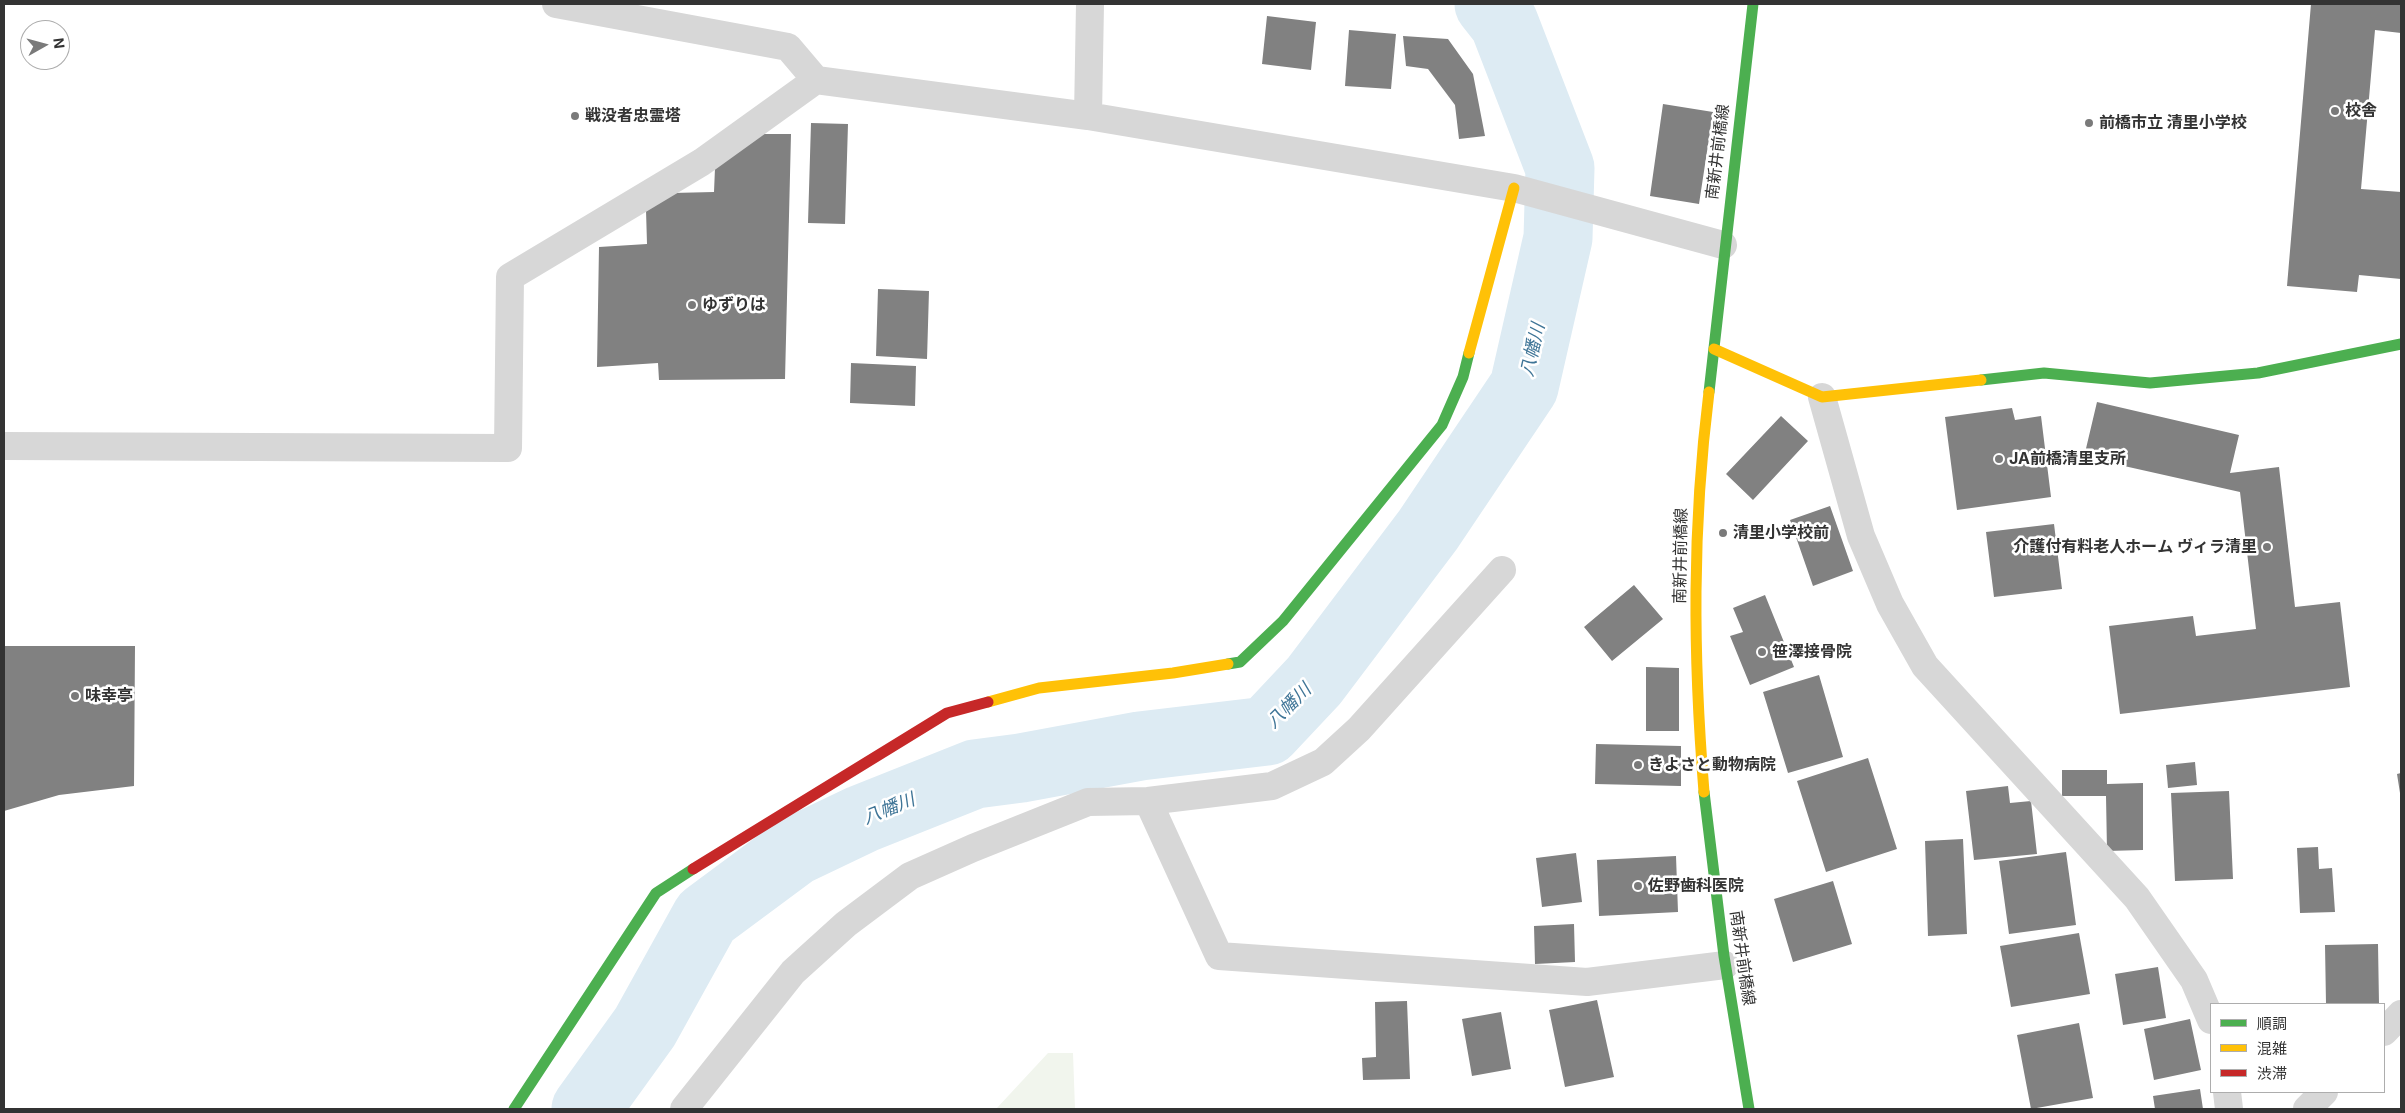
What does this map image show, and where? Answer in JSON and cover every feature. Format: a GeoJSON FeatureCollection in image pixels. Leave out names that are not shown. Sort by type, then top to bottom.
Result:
{"type":"FeatureCollection","features":[{"type":"Feature","properties":{"kind":"street"},"geometry":{"type":"LineString","coordinates":[[556,4],[788,47],[816,80],[1088,116],[1522,191],[1723,245]]}},
{"type":"Feature","properties":{"kind":"street"},"geometry":{"type":"LineString","coordinates":[[1088,116],[1090,4]]}},
{"type":"Feature","properties":{"kind":"street","name":"南新井前橋線"},"geometry":{"type":"LineString","coordinates":[[1749,1109],[1725,965],[1704,786],[1697,676],[1696,582],[1698,492],[1714,349],[1723,245],[1752,4]]}},
{"type":"Feature","properties":{"kind":"street"},"geometry":{"type":"LineString","coordinates":[[4,446],[508,448],[510,277],[702,162],[816,80]]}},
{"type":"Feature","properties":{"kind":"street"},"geometry":{"type":"LineString","coordinates":[[514,1109],[656,893],[741,838],[947,712],[1039,688],[1174,673],[1240,662],[1282,621],[1442,425],[1463,377],[1522,191]]}},
{"type":"Feature","properties":{"kind":"street"},"geometry":{"type":"LineString","coordinates":[[1714,349],[1822,397],[2044,373],[2150,383],[2258,373],[2401,344]]}},
{"type":"Feature","properties":{"kind":"street"},"geometry":{"type":"LineString","coordinates":[[1822,397],[1861,536],[1890,604],[1926,666],[2137,898],[2194,980],[2210,1018]]}},
{"type":"Feature","properties":{"kind":"street"},"geometry":{"type":"LineString","coordinates":[[684,1109],[794,972],[846,924],[910,876],[973,848],[1088,802],[1148,801],[1272,786],[1324,762],[1359,729],[1502,570]]}},
{"type":"Feature","properties":{"kind":"street"},"geometry":{"type":"LineString","coordinates":[[1148,801],[1219,956],[1587,982],[1725,965]]}},
{"type":"Feature","properties":{"kind":"street"},"geometry":{"type":"LineString","coordinates":[[2385,1031],[2401,1014]]}},
{"type":"Feature","properties":{"kind":"street"},"geometry":{"type":"LineString","coordinates":[[2227,1093],[2230,1109]]}},
{"type":"Feature","properties":{"kind":"street"},"geometry":{"type":"LineString","coordinates":[[2307,1109],[2323,1093]]}},
{"type":"Feature","properties":{"kind":"shaded area"},"geometry":{"type":"Polygon","coordinates":[[[1048,1053],[1073,1053],[1075,1109],[996,1109],[1048,1053]]]}},
{"type":"Feature","properties":{"kind":"building","name":"校舎"},"geometry":{"type":"Polygon","coordinates":[[[2311,4],[2401,4],[2401,33],[2375,30],[2361,189],[2401,192],[2401,279],[2359,275],[2357,292],[2287,286],[2311,4]]]}},
{"type":"Feature","properties":{"kind":"building"},"geometry":{"type":"Polygon","coordinates":[[[1267,16],[1316,22],[1311,70],[1262,64],[1267,16]]]}},
{"type":"Feature","properties":{"kind":"building"},"geometry":{"type":"Polygon","coordinates":[[[1349,30],[1396,34],[1391,89],[1345,86],[1349,30]]]}},
{"type":"Feature","properties":{"kind":"building"},"geometry":{"type":"Polygon","coordinates":[[[1403,36],[1448,39],[1473,74],[1485,136],[1459,139],[1455,105],[1428,69],[1406,66],[1403,36]]]}},
{"type":"Feature","properties":{"kind":"building"},"geometry":{"type":"Polygon","coordinates":[[[1663,104],[1713,112],[1699,204],[1650,196],[1663,104]]]}},
{"type":"Feature","properties":{"kind":"building"},"geometry":{"type":"Polygon","coordinates":[[[811,123],[848,124],[845,224],[808,223],[811,123]]]}},
{"type":"Feature","properties":{"kind":"building","name":"ゆずりは"},"geometry":{"type":"Polygon","coordinates":[[[763,134],[791,134],[785,379],[659,380],[658,363],[597,367],[599,247],[647,244],[646,210],[672,193],[714,192],[715,168],[763,134]]]}},
{"type":"Feature","properties":{"kind":"building"},"geometry":{"type":"Polygon","coordinates":[[[878,289],[929,291],[927,359],[876,356],[878,289]]]}},
{"type":"Feature","properties":{"kind":"building"},"geometry":{"type":"Polygon","coordinates":[[[851,363],[916,366],[915,406],[850,403],[851,363]]]}},
{"type":"Feature","properties":{"kind":"building","name":"介護付有料老人ホーム ヴィラ清里"},"geometry":{"type":"Polygon","coordinates":[[[2097,402],[2239,435],[2230,473],[2279,467],[2295,607],[2340,602],[2350,687],[2120,714],[2109,626],[2193,616],[2196,636],[2256,629],[2240,492],[2084,457],[2097,402]]]}},
{"type":"Feature","properties":{"kind":"building","name":"JA前橋清里支所"},"geometry":{"type":"Polygon","coordinates":[[[2012,408],[2015,420],[2041,416],[2051,497],[1957,510],[1945,417],[2012,408]]]}},
{"type":"Feature","properties":{"kind":"building"},"geometry":{"type":"Polygon","coordinates":[[[1781,416],[1808,441],[1753,500],[1726,474],[1781,416]]]}},
{"type":"Feature","properties":{"kind":"building"},"geometry":{"type":"Polygon","coordinates":[[[1830,506],[1853,571],[1813,586],[1790,520],[1830,506]]]}},
{"type":"Feature","properties":{"kind":"building"},"geometry":{"type":"Polygon","coordinates":[[[2054,524],[2062,589],[1994,597],[1986,532],[2054,524]]]}},
{"type":"Feature","properties":{"kind":"building"},"geometry":{"type":"Polygon","coordinates":[[[1634,585],[1663,619],[1612,661],[1584,627],[1634,585]]]}},
{"type":"Feature","properties":{"kind":"building","name":"笹澤接骨院"},"geometry":{"type":"Polygon","coordinates":[[[1765,595],[1794,667],[1750,685],[1730,636],[1743,632],[1733,608],[1765,595]]]}},
{"type":"Feature","properties":{"kind":"building"},"geometry":{"type":"Polygon","coordinates":[[[4,646],[135,646],[134,786],[59,795],[4,811],[4,646]]]}},
{"type":"Feature","properties":{"kind":"building"},"geometry":{"type":"Polygon","coordinates":[[[1646,667],[1679,668],[1679,731],[1646,731],[1646,667]]]}},
{"type":"Feature","properties":{"kind":"building"},"geometry":{"type":"Polygon","coordinates":[[[1819,675],[1843,757],[1788,773],[1763,692],[1819,675]]]}},
{"type":"Feature","properties":{"kind":"building","name":"きよさと動物病院"},"geometry":{"type":"Polygon","coordinates":[[[1596,744],[1681,746],[1681,786],[1595,784],[1596,744]]]}},
{"type":"Feature","properties":{"kind":"building"},"geometry":{"type":"Polygon","coordinates":[[[1868,758],[1897,849],[1826,872],[1797,781],[1868,758]]]}},
{"type":"Feature","properties":{"kind":"building"},"geometry":{"type":"Polygon","coordinates":[[[2195,762],[2197,785],[2168,788],[2166,765],[2195,762]]]}},
{"type":"Feature","properties":{"kind":"building"},"geometry":{"type":"Polygon","coordinates":[[[2062,770],[2107,770],[2107,784],[2143,783],[2143,850],[2107,851],[2106,796],[2062,796],[2062,770]]]}},
{"type":"Feature","properties":{"kind":"building"},"geometry":{"type":"Polygon","coordinates":[[[2401,773],[2401,793],[2400,793],[2397,774],[2401,773]]]}},
{"type":"Feature","properties":{"kind":"building"},"geometry":{"type":"Polygon","coordinates":[[[2008,786],[2010,803],[2031,801],[2037,854],[1974,860],[1966,791],[2008,786]]]}},
{"type":"Feature","properties":{"kind":"building"},"geometry":{"type":"Polygon","coordinates":[[[2229,791],[2233,879],[2175,881],[2171,793],[2229,791]]]}},
{"type":"Feature","properties":{"kind":"building"},"geometry":{"type":"Polygon","coordinates":[[[1963,839],[1967,934],[1928,936],[1925,841],[1963,839]]]}},
{"type":"Feature","properties":{"kind":"building"},"geometry":{"type":"Polygon","coordinates":[[[2318,847],[2319,869],[2332,868],[2335,912],[2300,913],[2297,848],[2318,847]]]}},
{"type":"Feature","properties":{"kind":"building"},"geometry":{"type":"Polygon","coordinates":[[[2066,852],[2076,925],[2009,934],[1999,861],[2066,852]]]}},
{"type":"Feature","properties":{"kind":"building"},"geometry":{"type":"Polygon","coordinates":[[[1576,853],[1582,902],[1542,907],[1536,858],[1576,853]]]}},
{"type":"Feature","properties":{"kind":"building","name":"佐野歯科医院"},"geometry":{"type":"Polygon","coordinates":[[[1676,856],[1678,912],[1599,916],[1597,860],[1676,856]]]}},
{"type":"Feature","properties":{"kind":"building"},"geometry":{"type":"Polygon","coordinates":[[[1833,881],[1852,944],[1793,962],[1774,899],[1833,881]]]}},
{"type":"Feature","properties":{"kind":"building"},"geometry":{"type":"Polygon","coordinates":[[[1574,924],[1575,962],[1535,964],[1534,926],[1574,924]]]}},
{"type":"Feature","properties":{"kind":"building"},"geometry":{"type":"Polygon","coordinates":[[[2079,933],[2090,994],[2011,1007],[2000,946],[2079,933]]]}},
{"type":"Feature","properties":{"kind":"building"},"geometry":{"type":"Polygon","coordinates":[[[2378,944],[2379,1003],[2326,1003],[2325,945],[2378,944]]]}},
{"type":"Feature","properties":{"kind":"building"},"geometry":{"type":"Polygon","coordinates":[[[2158,967],[2166,1018],[2123,1025],[2115,974],[2158,967]]]}},
{"type":"Feature","properties":{"kind":"building"},"geometry":{"type":"Polygon","coordinates":[[[1597,1000],[1614,1077],[1565,1087],[1549,1010],[1597,1000]]]}},
{"type":"Feature","properties":{"kind":"building"},"geometry":{"type":"Polygon","coordinates":[[[1407,1001],[1410,1079],[1363,1080],[1362,1058],[1376,1057],[1375,1002],[1407,1001]]]}},
{"type":"Feature","properties":{"kind":"building"},"geometry":{"type":"Polygon","coordinates":[[[1501,1012],[1511,1069],[1472,1076],[1462,1019],[1501,1012]]]}},
{"type":"Feature","properties":{"kind":"building"},"geometry":{"type":"Polygon","coordinates":[[[2190,1019],[2201,1070],[2154,1080],[2144,1029],[2190,1019]]]}},
{"type":"Feature","properties":{"kind":"building"},"geometry":{"type":"Polygon","coordinates":[[[2079,1023],[2093,1098],[2031,1109],[2017,1035],[2079,1023]]]}},
{"type":"Feature","properties":{"kind":"building"},"geometry":{"type":"Polygon","coordinates":[[[2200,1089],[2203,1109],[2155,1109],[2153,1096],[2200,1089]]]}},
{"type":"Feature","properties":{"kind":"waterway","name":"八幡川"},"geometry":{"type":"LineString","coordinates":[[586,1109],[645,1027],[706,917],[795,851],[862,819],[975,774],[1021,768],[1140,746],[1267,731],[1314,681],[1428,530],[1524,387],[1558,238],[1560,168],[1504,23],[1489,4]]}},
{"type":"Feature","properties":{"kind":"traffic: fast"},"geometry":{"type":"LineString","coordinates":[[1709,392],[1753,4]]}},
{"type":"Feature","properties":{"kind":"traffic: fast"},"geometry":{"type":"LineString","coordinates":[[1981,380],[2044,373],[2150,383],[2258,373],[2401,344]]}},
{"type":"Feature","properties":{"kind":"traffic: fast"},"geometry":{"type":"LineString","coordinates":[[1228,664],[1240,662],[1283,621],[1442,425],[1463,377],[1469,353]]}},
{"type":"Feature","properties":{"kind":"traffic: fast"},"geometry":{"type":"LineString","coordinates":[[1704,792],[1724,956],[1749,1109]]}},
{"type":"Feature","properties":{"kind":"traffic: fast"},"geometry":{"type":"LineString","coordinates":[[514,1109],[656,893],[693,869]]}},
{"type":"Feature","properties":{"kind":"traffic: slow"},"geometry":{"type":"LineString","coordinates":[[1469,353],[1514,188]]}},
{"type":"Feature","properties":{"kind":"traffic: slow"},"geometry":{"type":"LineString","coordinates":[[1714,349],[1822,397],[1981,380]]}},
{"type":"Feature","properties":{"kind":"traffic: slow"},"geometry":{"type":"LineString","coordinates":[[1704,792],[1700,741],[1696,592],[1703,443],[1709,392]]}},
{"type":"Feature","properties":{"kind":"traffic: slow"},"geometry":{"type":"LineString","coordinates":[[988,702],[1039,688],[1173,673],[1228,664]]}},
{"type":"Feature","properties":{"kind":"traffic: jam"},"geometry":{"type":"LineString","coordinates":[[693,869],[947,713],[988,702]]}},
{"type":"Feature","properties":{"kind":"place","name":"校舎"},"geometry":{"type":"Point","coordinates":[2335,111]}},
{"type":"Feature","properties":{"kind":"place","name":"戦没者忠霊塔"},"geometry":{"type":"Point","coordinates":[575,116]}},
{"type":"Feature","properties":{"kind":"place","name":"前橋市立 清里小学校"},"geometry":{"type":"Point","coordinates":[2089,123]}},
{"type":"Feature","properties":{"kind":"place","name":"ゆずりは"},"geometry":{"type":"Point","coordinates":[692,305]}},
{"type":"Feature","properties":{"kind":"place","name":"JA前橋清里支所"},"geometry":{"type":"Point","coordinates":[1999,459]}},
{"type":"Feature","properties":{"kind":"place","name":"清里小学校前"},"geometry":{"type":"Point","coordinates":[1723,533]}},
{"type":"Feature","properties":{"kind":"place","name":"介護付有料老人ホーム ヴィラ清里"},"geometry":{"type":"Point","coordinates":[2267,547]}},
{"type":"Feature","properties":{"kind":"place","name":"笹澤接骨院"},"geometry":{"type":"Point","coordinates":[1762,652]}},
{"type":"Feature","properties":{"kind":"place","name":"味幸亭"},"geometry":{"type":"Point","coordinates":[75,696]}},
{"type":"Feature","properties":{"kind":"place","name":"きよさと動物病院"},"geometry":{"type":"Point","coordinates":[1638,765]}},
{"type":"Feature","properties":{"kind":"place","name":"佐野歯科医院"},"geometry":{"type":"Point","coordinates":[1638,886]}}]}
